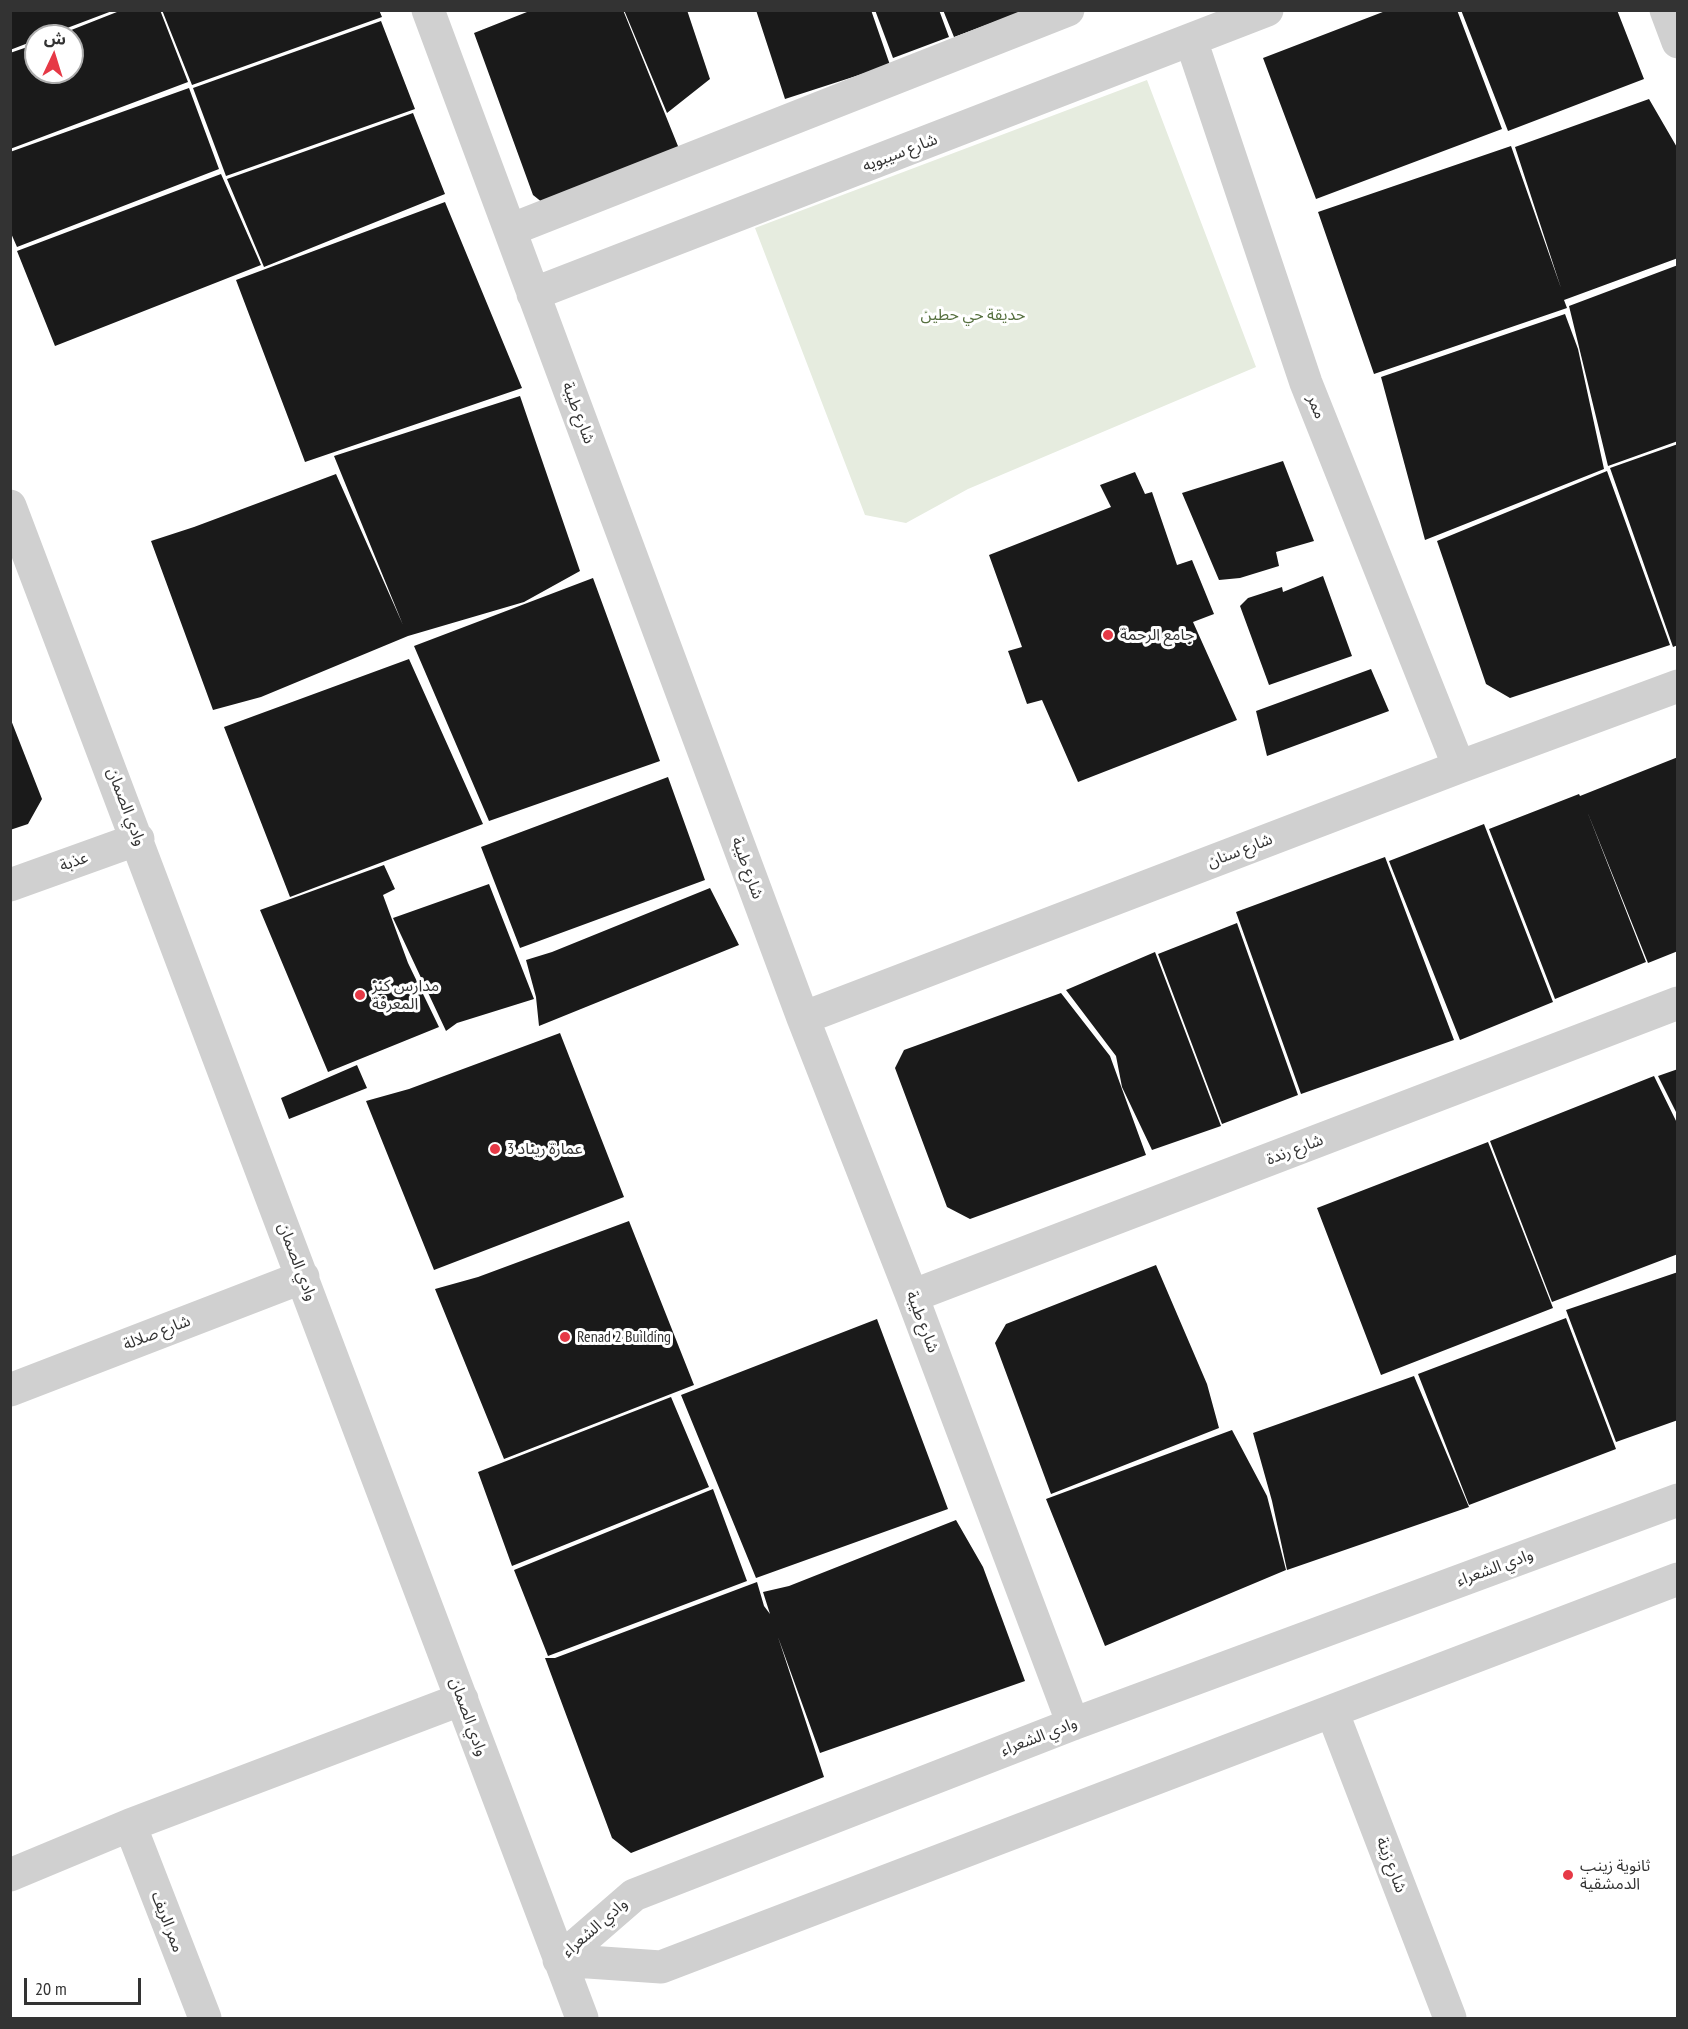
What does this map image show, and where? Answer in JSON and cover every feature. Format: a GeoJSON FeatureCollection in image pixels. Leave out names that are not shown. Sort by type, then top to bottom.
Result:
{"type":"FeatureCollection","features":[{"type":"Feature","properties":{"kind":"street","name":"شارع طيبة"},"geometry":{"type":"LineString","coordinates":[[428,10],[803,1018],[912,1296],[1073,1724]]}},
{"type":"Feature","properties":{"kind":"street"},"geometry":{"type":"LineString","coordinates":[[510,230],[1068,10]]}},
{"type":"Feature","properties":{"kind":"street","name":"شارع سيبويه"},"geometry":{"type":"LineString","coordinates":[[533,294],[1267,10]]}},
{"type":"Feature","properties":{"kind":"street"},"geometry":{"type":"LineString","coordinates":[[1666,10],[1677,42]]}},
{"type":"Feature","properties":{"kind":"street","name":"ممر"},"geometry":{"type":"LineString","coordinates":[[1191,40],[1306,382],[1459,767]]}},
{"type":"Feature","properties":{"kind":"street","name":"وادي الصمان"},"geometry":{"type":"LineString","coordinates":[[10,506],[138,839],[582,2019]]}},
{"type":"Feature","properties":{"kind":"street","name":"شارع سنان"},"geometry":{"type":"LineString","coordinates":[[803,1018],[1677,686]]}},
{"type":"Feature","properties":{"kind":"street","name":"عذبة"},"geometry":{"type":"LineString","coordinates":[[10,885],[138,839]]}},
{"type":"Feature","properties":{"kind":"street","name":"شارع رندة"},"geometry":{"type":"LineString","coordinates":[[912,1296],[1677,1003]]}},
{"type":"Feature","properties":{"kind":"street","name":"شارع صلالة"},"geometry":{"type":"LineString","coordinates":[[10,1390],[303,1277]]}},
{"type":"Feature","properties":{"kind":"street","name":"وادي الشعراء"},"geometry":{"type":"LineString","coordinates":[[559,1960],[634,1895],[1073,1724],[1677,1500]]}},
{"type":"Feature","properties":{"kind":"street"},"geometry":{"type":"LineString","coordinates":[[1611,1524],[1666,1514],[1677,1520]]}},
{"type":"Feature","properties":{"kind":"street","name":"وادي الشعراء"},"geometry":{"type":"LineString","coordinates":[[559,1960],[661,1967],[1332,1711],[1670,1578]]}},
{"type":"Feature","properties":{"kind":"street"},"geometry":{"type":"LineString","coordinates":[[10,1875],[130,1826],[462,1699]]}},
{"type":"Feature","properties":{"kind":"street","name":"شارع زينة"},"geometry":{"type":"LineString","coordinates":[[1332,1711],[1450,2019]]}},
{"type":"Feature","properties":{"kind":"street","name":"ممر الريف"},"geometry":{"type":"LineString","coordinates":[[130,1826],[205,2019]]}},
{"type":"Feature","properties":{"kind":"green space","name":"حديقة حي حطين"},"geometry":{"type":"Polygon","coordinates":[[[1147,80],[1256,367],[968,489],[906,523],[865,515],[755,228],[1147,80]]]}},
{"type":"Feature","properties":{"kind":"building"},"geometry":{"type":"Polygon","coordinates":[[[10,10],[112,10],[78,24],[24,24],[24,45],[10,50],[10,10]]]}},
{"type":"Feature","properties":{"kind":"building"},"geometry":{"type":"Polygon","coordinates":[[[122,10],[160,10],[188,82],[10,149],[10,53],[24,48],[24,84],[84,84],[84,25],[122,10]]]}},
{"type":"Feature","properties":{"kind":"building"},"geometry":{"type":"Polygon","coordinates":[[[162,10],[379,10],[382,17],[192,85],[162,10]]]}},
{"type":"Feature","properties":{"kind":"building"},"geometry":{"type":"Polygon","coordinates":[[[532,10],[623,10],[682,156],[543,203],[533,195],[474,33],[532,10]]]}},
{"type":"Feature","properties":{"kind":"building"},"geometry":{"type":"Polygon","coordinates":[[[624,10],[687,10],[710,79],[667,113],[624,10]]]}},
{"type":"Feature","properties":{"kind":"building"},"geometry":{"type":"Polygon","coordinates":[[[756,10],[871,10],[890,65],[785,99],[756,10]]]}},
{"type":"Feature","properties":{"kind":"building"},"geometry":{"type":"Polygon","coordinates":[[[875,10],[939,10],[949,37],[893,58],[875,10]]]}},
{"type":"Feature","properties":{"kind":"building"},"geometry":{"type":"Polygon","coordinates":[[[943,10],[1024,10],[1024,11],[954,37],[943,10]]]}},
{"type":"Feature","properties":{"kind":"building"},"geometry":{"type":"Polygon","coordinates":[[[1388,10],[1457,10],[1502,129],[1316,199],[1263,58],[1388,10]]]}},
{"type":"Feature","properties":{"kind":"building"},"geometry":{"type":"Polygon","coordinates":[[[1461,10],[1617,10],[1644,79],[1508,131],[1461,10]]]}},
{"type":"Feature","properties":{"kind":"building"},"geometry":{"type":"Polygon","coordinates":[[[381,21],[415,109],[226,176],[193,88],[381,21]]]}},
{"type":"Feature","properties":{"kind":"building"},"geometry":{"type":"Polygon","coordinates":[[[189,88],[219,169],[17,247],[10,231],[10,152],[189,88]]]}},
{"type":"Feature","properties":{"kind":"building"},"geometry":{"type":"Polygon","coordinates":[[[1649,99],[1678,149],[1678,258],[1564,300],[1567,308],[1374,374],[1318,212],[1511,146],[1561,288],[1515,147],[1649,99]]]}},
{"type":"Feature","properties":{"kind":"building"},"geometry":{"type":"Polygon","coordinates":[[[413,113],[445,194],[264,267],[227,179],[413,113]]]}},
{"type":"Feature","properties":{"kind":"building"},"geometry":{"type":"Polygon","coordinates":[[[221,174],[261,265],[55,346],[17,251],[221,174]]]}},
{"type":"Feature","properties":{"kind":"building"},"geometry":{"type":"Polygon","coordinates":[[[445,202],[522,388],[305,462],[236,280],[445,202]]]}},
{"type":"Feature","properties":{"kind":"building"},"geometry":{"type":"Polygon","coordinates":[[[1678,265],[1678,441],[1608,466],[1569,306],[1678,265]]]}},
{"type":"Feature","properties":{"kind":"building"},"geometry":{"type":"Polygon","coordinates":[[[1565,314],[1578,349],[1604,469],[1425,540],[1381,377],[1565,314]]]}},
{"type":"Feature","properties":{"kind":"building"},"geometry":{"type":"Polygon","coordinates":[[[520,396],[580,571],[524,602],[408,636],[261,697],[213,710],[151,541],[336,474],[403,625],[334,456],[520,396]]]}},
{"type":"Feature","properties":{"kind":"building"},"geometry":{"type":"Polygon","coordinates":[[[1678,444],[1678,645],[1673,647],[1610,468],[1678,444]]]}},
{"type":"Feature","properties":{"kind":"building"},"geometry":{"type":"Polygon","coordinates":[[[1283,461],[1314,541],[1276,552],[1279,566],[1240,578],[1219,580],[1182,493],[1283,461]]]}},
{"type":"Feature","properties":{"kind":"building"},"geometry":{"type":"Polygon","coordinates":[[[1607,471],[1670,645],[1510,698],[1486,684],[1437,541],[1607,471]]]}},
{"type":"Feature","properties":{"kind":"building","name":"جامع الرحمة"},"geometry":{"type":"Polygon","coordinates":[[[1135,472],[1145,494],[1152,492],[1177,565],[1192,560],[1214,614],[1193,622],[1237,720],[1078,782],[1042,700],[1027,704],[1008,651],[1022,647],[989,555],[1111,507],[1100,485],[1135,472]]]}},
{"type":"Feature","properties":{"kind":"building"},"geometry":{"type":"Polygon","coordinates":[[[1323,576],[1352,656],[1269,685],[1240,606],[1248,598],[1282,587],[1283,592],[1323,576]]]}},
{"type":"Feature","properties":{"kind":"building"},"geometry":{"type":"Polygon","coordinates":[[[593,578],[660,761],[489,821],[414,646],[593,578]]]}},
{"type":"Feature","properties":{"kind":"building"},"geometry":{"type":"Polygon","coordinates":[[[409,659],[483,824],[290,897],[224,727],[409,659]]]}},
{"type":"Feature","properties":{"kind":"building"},"geometry":{"type":"Polygon","coordinates":[[[1371,669],[1389,711],[1267,756],[1256,711],[1371,669]]]}},
{"type":"Feature","properties":{"kind":"building"},"geometry":{"type":"Polygon","coordinates":[[[11,720],[42,799],[28,824],[10,830],[11,720]]]}},
{"type":"Feature","properties":{"kind":"building"},"geometry":{"type":"Polygon","coordinates":[[[1678,757],[1678,951],[1648,963],[1587,811],[1646,962],[1555,999],[1489,829],[1678,757]]]}},
{"type":"Feature","properties":{"kind":"building"},"geometry":{"type":"Polygon","coordinates":[[[668,777],[705,880],[520,948],[481,847],[668,777]]]}},
{"type":"Feature","properties":{"kind":"building"},"geometry":{"type":"Polygon","coordinates":[[[1484,824],[1553,1002],[1460,1040],[1389,861],[1484,824]]]}},
{"type":"Feature","properties":{"kind":"building"},"geometry":{"type":"Polygon","coordinates":[[[1385,857],[1454,1040],[1301,1094],[1236,912],[1385,857]]]}},
{"type":"Feature","properties":{"kind":"building","name":"مدارس كنز المعرفة"},"geometry":{"type":"Polygon","coordinates":[[[384,865],[395,889],[383,895],[408,963],[439,1027],[328,1072],[260,910],[384,865]]]}},
{"type":"Feature","properties":{"kind":"building"},"geometry":{"type":"Polygon","coordinates":[[[489,884],[534,999],[457,1023],[446,1031],[393,918],[489,884]]]}},
{"type":"Feature","properties":{"kind":"building"},"geometry":{"type":"Polygon","coordinates":[[[710,888],[739,945],[539,1026],[536,997],[526,960],[552,952],[710,888]]]}},
{"type":"Feature","properties":{"kind":"building"},"geometry":{"type":"Polygon","coordinates":[[[1237,923],[1298,1095],[1222,1124],[1158,954],[1237,923]]]}},
{"type":"Feature","properties":{"kind":"building"},"geometry":{"type":"Polygon","coordinates":[[[1155,952],[1221,1126],[1152,1150],[1122,1087],[1116,1056],[1066,990],[1155,952]]]}},
{"type":"Feature","properties":{"kind":"building"},"geometry":{"type":"Polygon","coordinates":[[[1061,993],[1110,1056],[1146,1155],[970,1219],[947,1207],[895,1068],[904,1050],[1061,993]]]}},
{"type":"Feature","properties":{"kind":"building","name":"عمارة ريناد 3"},"geometry":{"type":"Polygon","coordinates":[[[560,1033],[624,1197],[434,1270],[366,1101],[409,1089],[560,1033]]]}},
{"type":"Feature","properties":{"kind":"building"},"geometry":{"type":"Polygon","coordinates":[[[357,1065],[367,1088],[289,1119],[281,1098],[357,1065]]]}},
{"type":"Feature","properties":{"kind":"building"},"geometry":{"type":"Polygon","coordinates":[[[1678,1069],[1678,1116],[1658,1076],[1678,1069]]]}},
{"type":"Feature","properties":{"kind":"building"},"geometry":{"type":"Polygon","coordinates":[[[1654,1076],[1678,1125],[1678,1254],[1552,1302],[1490,1141],[1654,1076]]]}},
{"type":"Feature","properties":{"kind":"building"},"geometry":{"type":"Polygon","coordinates":[[[1488,1142],[1553,1308],[1381,1375],[1317,1208],[1488,1142]]]}},
{"type":"Feature","properties":{"kind":"building","name":"Renad 2 Building"},"geometry":{"type":"Polygon","coordinates":[[[629,1221],[694,1385],[504,1459],[435,1289],[478,1277],[629,1221]]]}},
{"type":"Feature","properties":{"kind":"building"},"geometry":{"type":"Polygon","coordinates":[[[1156,1265],[1207,1384],[1219,1428],[1051,1494],[995,1343],[1006,1324],[1156,1265]]]}},
{"type":"Feature","properties":{"kind":"building"},"geometry":{"type":"Polygon","coordinates":[[[1678,1272],[1678,1420],[1616,1442],[1566,1310],[1678,1272]]]}},
{"type":"Feature","properties":{"kind":"building"},"geometry":{"type":"Polygon","coordinates":[[[1566,1318],[1616,1449],[1469,1505],[1418,1374],[1566,1318]]]}},
{"type":"Feature","properties":{"kind":"building"},"geometry":{"type":"Polygon","coordinates":[[[877,1319],[948,1509],[756,1578],[681,1395],[877,1319]]]}},
{"type":"Feature","properties":{"kind":"building"},"geometry":{"type":"Polygon","coordinates":[[[1414,1376],[1469,1507],[1287,1570],[1272,1501],[1253,1433],[1414,1376]]]}},
{"type":"Feature","properties":{"kind":"building"},"geometry":{"type":"Polygon","coordinates":[[[671,1397],[709,1487],[512,1566],[478,1472],[671,1397]]]}},
{"type":"Feature","properties":{"kind":"building"},"geometry":{"type":"Polygon","coordinates":[[[1232,1430],[1267,1496],[1286,1570],[1105,1646],[1046,1499],[1232,1430]]]}},
{"type":"Feature","properties":{"kind":"building"},"geometry":{"type":"Polygon","coordinates":[[[713,1489],[747,1581],[548,1656],[514,1570],[713,1489]]]}},
{"type":"Feature","properties":{"kind":"building"},"geometry":{"type":"Polygon","coordinates":[[[956,1520],[983,1567],[1025,1681],[820,1753],[778,1637],[824,1777],[631,1853],[612,1838],[545,1658],[555,1658],[757,1582],[764,1606],[770,1614],[763,1592],[789,1586],[956,1520]]]}},
{"type":"Feature","properties":{"kind":"place","name":"جامع الرحمة"},"geometry":{"type":"Point","coordinates":[1108,635]}},
{"type":"Feature","properties":{"kind":"place","name":"مدارس كنز المعرفة"},"geometry":{"type":"Point","coordinates":[360,995]}},
{"type":"Feature","properties":{"kind":"place","name":"عمارة ريناد 3"},"geometry":{"type":"Point","coordinates":[495,1149]}},
{"type":"Feature","properties":{"kind":"place","name":"Renad 2 Building"},"geometry":{"type":"Point","coordinates":[565,1337]}},
{"type":"Feature","properties":{"kind":"place","name":"ثانوية زينب الدمشقية"},"geometry":{"type":"Point","coordinates":[1568,1875]}}]}
